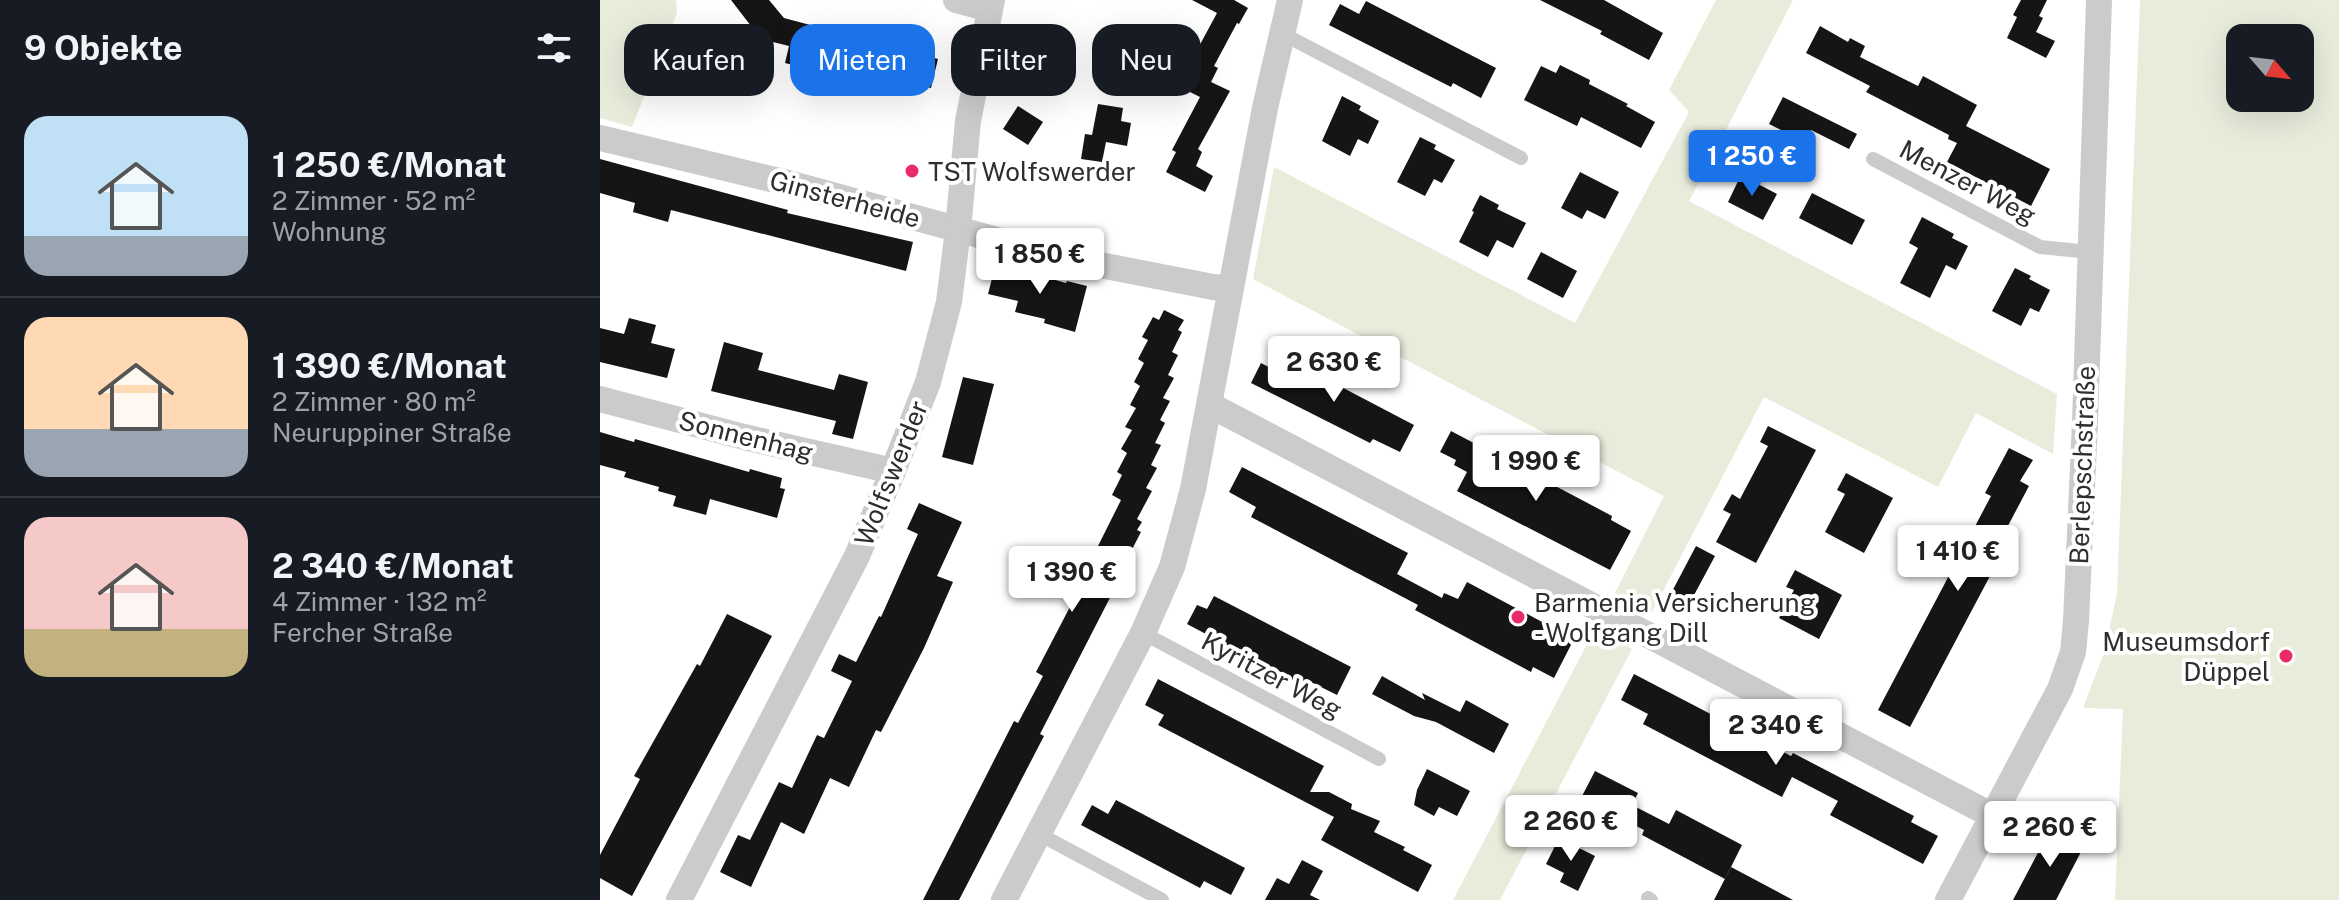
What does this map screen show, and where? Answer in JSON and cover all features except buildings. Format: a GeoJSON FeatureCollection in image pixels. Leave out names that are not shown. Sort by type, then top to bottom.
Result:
{"type":"FeatureCollection","features":[{"type":"Feature","properties":{"kind":"street","name":"Wolfswerder"},"geometry":{"type":"LineString","coordinates":[[679,900],[857,556],[931,369],[949,302],[968,121],[990,4],[956,0]]}},
{"type":"Feature","properties":{"kind":"street"},"geometry":{"type":"LineString","coordinates":[[1004,900],[1143,633],[1172,567],[1193,489],[1281,33],[1290,0]]}},
{"type":"Feature","properties":{"kind":"street","name":"Berlepschstraße"},"geometry":{"type":"LineString","coordinates":[[1948,900],[2060,689],[2073,652],[2085,422],[2099,0]]}},
{"type":"Feature","properties":{"kind":"street","name":"Ginsterheide"},"geometry":{"type":"LineString","coordinates":[[600,138],[792,184],[1059,257],[1231,288]]}},
{"type":"Feature","properties":{"kind":"street","name":"Sonnenhag"},"geometry":{"type":"LineString","coordinates":[[600,399],[744,437],[893,471]]}},
{"type":"Feature","properties":{"kind":"street"},"geometry":{"type":"LineString","coordinates":[[1210,405],[1993,816]]}},
{"type":"Feature","properties":{"kind":"lane"},"geometry":{"type":"LineString","coordinates":[[1281,33],[1521,158]]}},
{"type":"Feature","properties":{"kind":"lane","name":"Menzer Weg"},"geometry":{"type":"LineString","coordinates":[[1873,159],[2040,247],[2090,252]]}},
{"type":"Feature","properties":{"kind":"lane","name":"Kyritzer Weg"},"geometry":{"type":"LineString","coordinates":[[1143,633],[1379,759]]}},
{"type":"Feature","properties":{"kind":"lane"},"geometry":{"type":"LineString","coordinates":[[1039,834],[1162,900]]}},
{"type":"Feature","properties":{"kind":"green space"},"geometry":{"type":"Polygon","coordinates":[[[600,0],[676,0],[677,13],[673,24],[624,24],[624,96],[644,96],[632,127],[600,118],[600,0]]]}},
{"type":"Feature","properties":{"kind":"green space"},"geometry":{"type":"Polygon","coordinates":[[[1716,0],[1793,0],[1689,201],[2057,394],[2053,454],[1976,413],[1938,487],[1764,397],[1652,612],[1615,593],[1664,496],[1253,279],[1274,167],[1575,323],[1689,112],[1669,90],[1716,0]]]}},
{"type":"Feature","properties":{"kind":"green space"},"geometry":{"type":"Polygon","coordinates":[[[2140,0],[2339,0],[2339,900],[2115,900],[2123,709],[2083,708],[2104,653],[2117,594],[2140,0]]]}},
{"type":"Feature","properties":{"kind":"green space"},"geometry":{"type":"Polygon","coordinates":[[[1595,629],[1632,649],[1500,900],[1453,900],[1595,629]]]}},
{"type":"Feature","properties":{"kind":"place","name":"TST Wolfswerder"},"geometry":{"type":"Point","coordinates":[912,171]}},
{"type":"Feature","properties":{"kind":"place","name":"Barmenia Versicherung - Wolfgang Dill"},"geometry":{"type":"Point","coordinates":[1518,617]}},
{"type":"Feature","properties":{"kind":"place","name":"Museumsdorf Düppel"},"geometry":{"type":"Point","coordinates":[2286,656]}}]}
